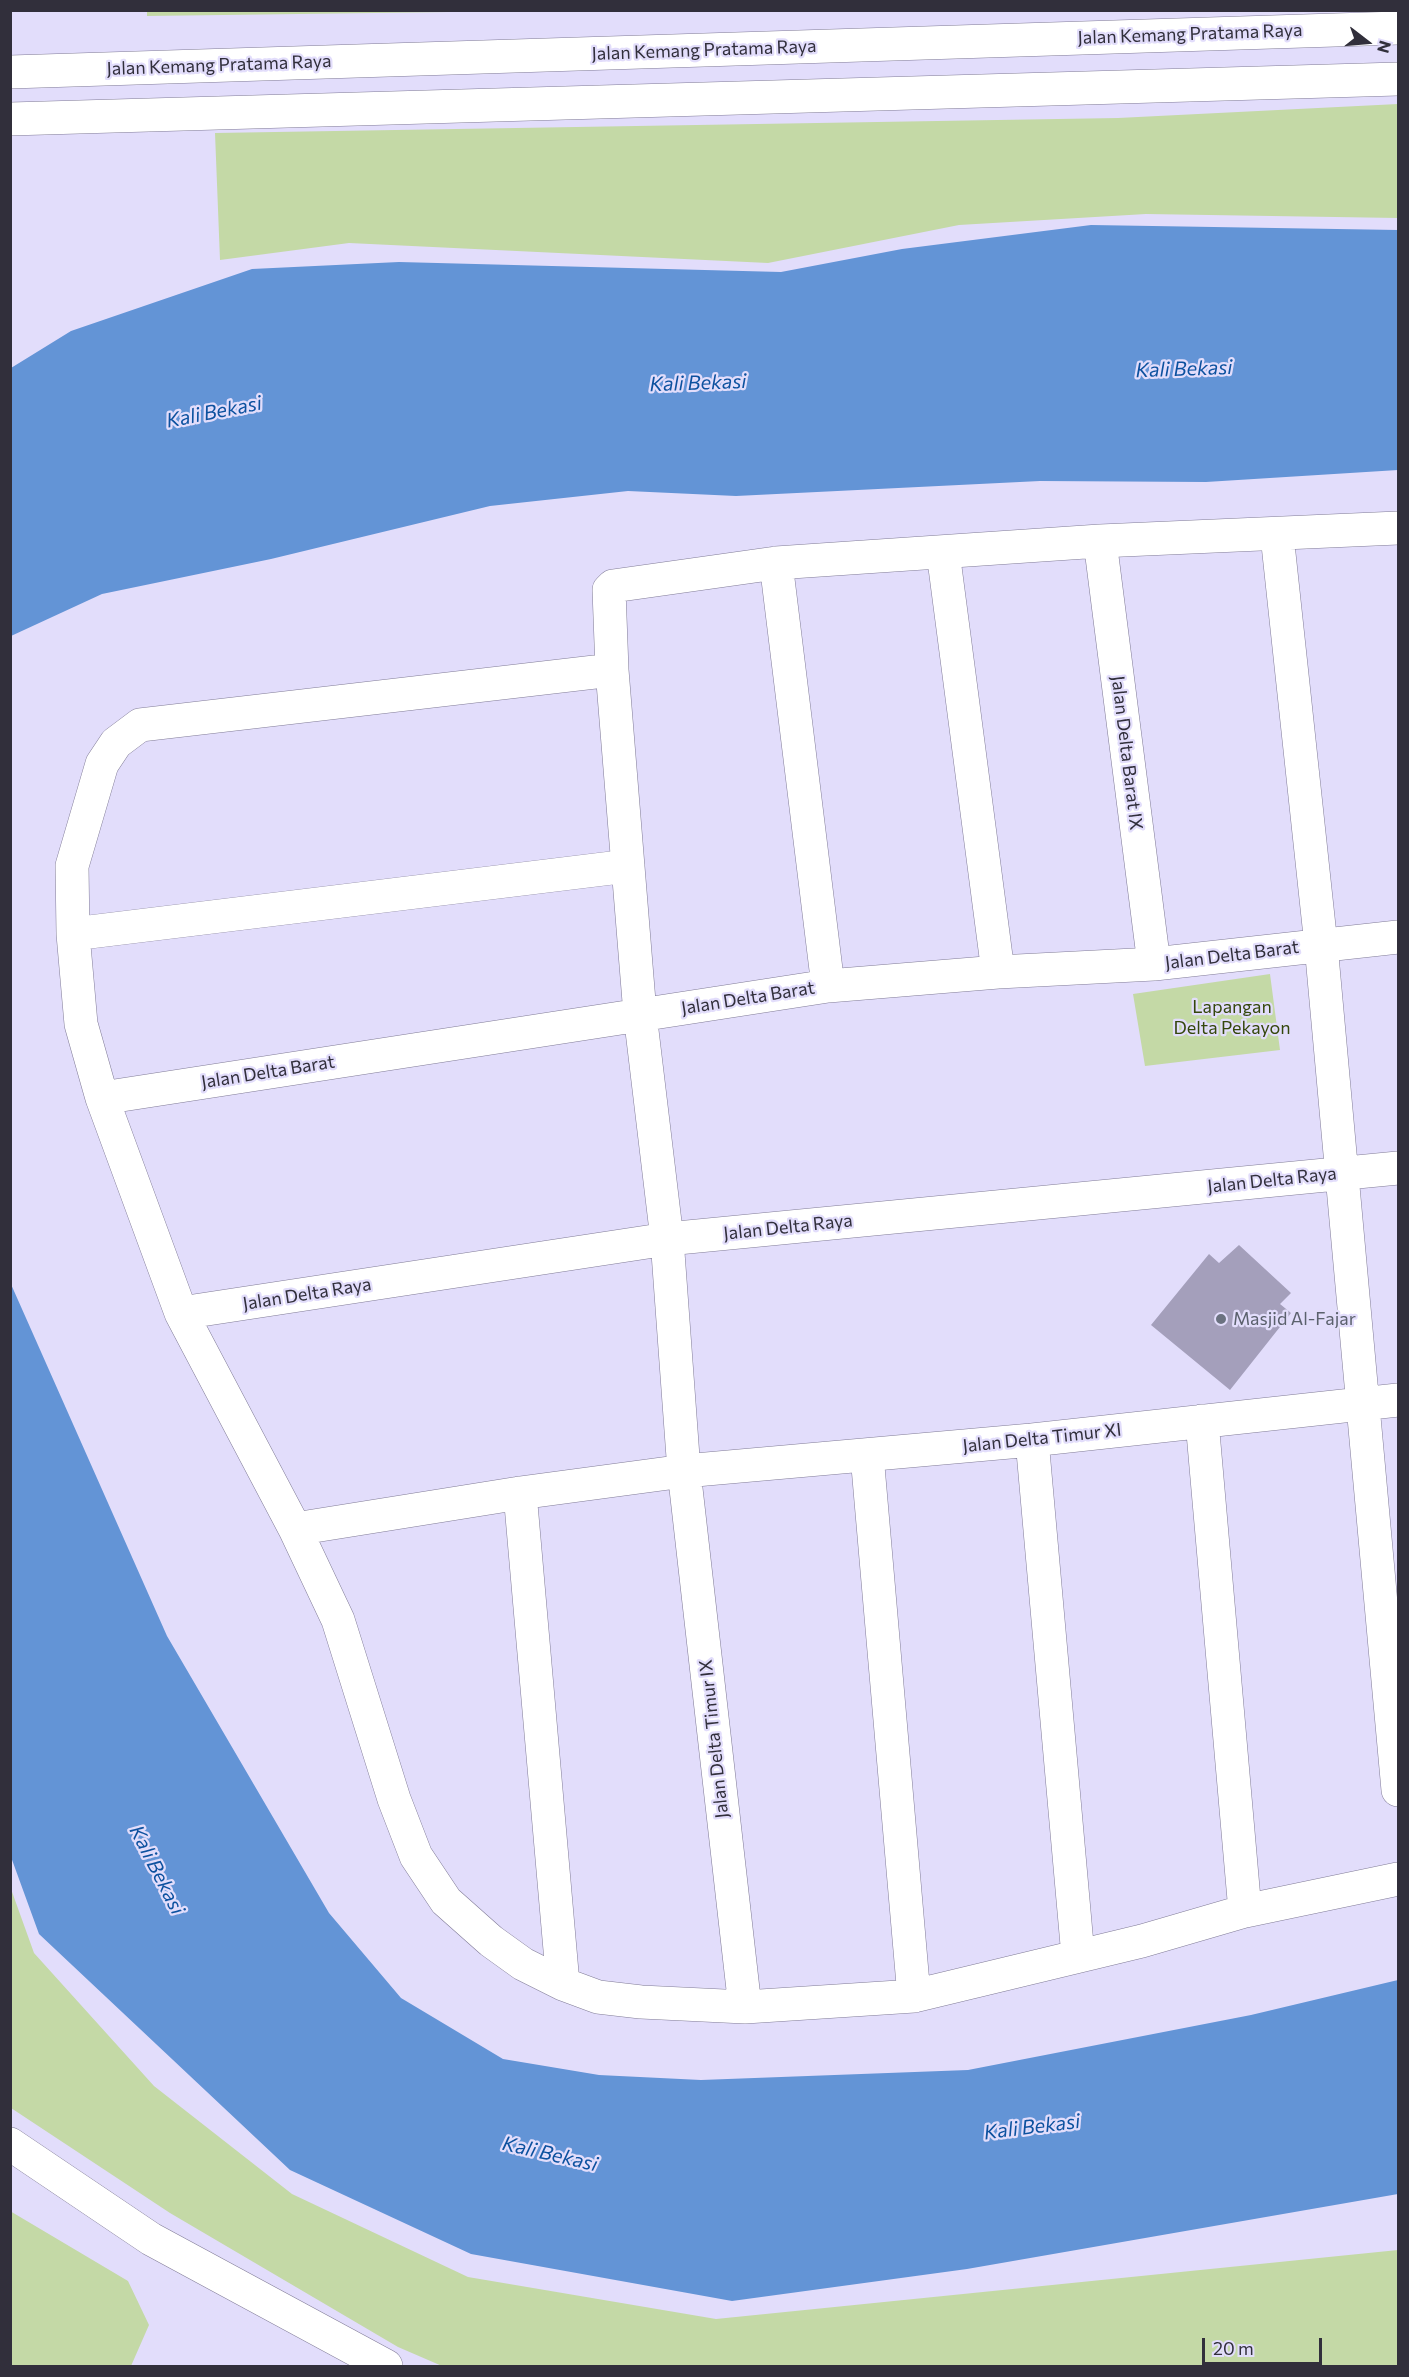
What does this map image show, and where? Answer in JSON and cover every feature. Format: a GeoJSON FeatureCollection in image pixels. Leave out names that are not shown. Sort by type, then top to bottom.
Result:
{"type":"FeatureCollection","features":[{"type":"Feature","properties":{"kind":"street","name":"Jalan Kemang Pratama Raya"},"geometry":{"type":"LineString","coordinates":[[10,72],[1398,28]]}},
{"type":"Feature","properties":{"kind":"street"},"geometry":{"type":"LineString","coordinates":[[10,119],[1398,79]]}},
{"type":"Feature","properties":{"kind":"street","name":"Jalan Delta Timur IX"},"geometry":{"type":"LineString","coordinates":[[745,2007],[684,1470],[667,1239],[640,1014],[608,594],[613,586],[776,562],[1100,541],[1398,528]]}},
{"type":"Feature","properties":{"kind":"street"},"geometry":{"type":"LineString","coordinates":[[1277,535],[1322,945],[1398,1790]]}},
{"type":"Feature","properties":{"kind":"street","name":"Jalan Delta Barat IX"},"geometry":{"type":"LineString","coordinates":[[1100,541],[1154,964]]}},
{"type":"Feature","properties":{"kind":"street"},"geometry":{"type":"LineString","coordinates":[[943,552],[998,972]]}},
{"type":"Feature","properties":{"kind":"street"},"geometry":{"type":"LineString","coordinates":[[776,562],[828,986]]}},
{"type":"Feature","properties":{"kind":"street"},"geometry":{"type":"LineString","coordinates":[[612,670],[140,725],[116,743],[102,764],[72,866],[73,934],[81,1024],[102,1098],[181,1313],[295,1529],[338,1620],[394,1799],[416,1856],[446,1901],[491,1941],[523,1964],[563,1984],[598,1997],[641,2002],[745,2007],[914,1996],[1078,1956],[1245,1911],[1398,1879]]}},
{"type":"Feature","properties":{"kind":"street"},"geometry":{"type":"LineString","coordinates":[[73,934],[628,866]]}},
{"type":"Feature","properties":{"kind":"street","name":"Jalan Delta Barat"},"geometry":{"type":"LineString","coordinates":[[102,1098],[828,986],[998,972],[1154,964],[1398,937]]}},
{"type":"Feature","properties":{"kind":"street","name":"Jalan Delta Raya"},"geometry":{"type":"LineString","coordinates":[[181,1313],[667,1239],[1398,1168]]}},
{"type":"Feature","properties":{"kind":"street","name":"Jalan Delta Timur XI"},"geometry":{"type":"LineString","coordinates":[[295,1529],[520,1493],[684,1470],[1032,1440],[1398,1400]]}},
{"type":"Feature","properties":{"kind":"street"},"geometry":{"type":"LineString","coordinates":[[1202,1422],[1245,1911]]}},
{"type":"Feature","properties":{"kind":"street"},"geometry":{"type":"LineString","coordinates":[[1032,1440],[1078,1956]]}},
{"type":"Feature","properties":{"kind":"street"},"geometry":{"type":"LineString","coordinates":[[867,1455],[914,1996]]}},
{"type":"Feature","properties":{"kind":"street"},"geometry":{"type":"LineString","coordinates":[[520,1493],[563,1984]]}},
{"type":"Feature","properties":{"kind":"street"},"geometry":{"type":"LineString","coordinates":[[10,2144],[151,2239],[386,2367]]}},
{"type":"Feature","properties":{"kind":"green space"},"geometry":{"type":"Polygon","coordinates":[[[147,10],[526,11],[147,16],[147,10]]]}},
{"type":"Feature","properties":{"kind":"green space"},"geometry":{"type":"Polygon","coordinates":[[[1398,104],[1398,218],[1146,214],[959,225],[768,263],[349,243],[220,260],[215,133],[1118,118],[1398,104]]]}},
{"type":"Feature","properties":{"kind":"green space","name":"Lapangan Delta Pekayon"},"geometry":{"type":"Polygon","coordinates":[[[1270,974],[1280,1050],[1145,1066],[1133,994],[1270,974]]]}},
{"type":"Feature","properties":{"kind":"green space"},"geometry":{"type":"Polygon","coordinates":[[[11,1889],[34,1953],[154,2086],[292,2194],[468,2277],[716,2319],[1398,2250],[1398,2366],[442,2366],[398,2347],[170,2213],[11,2108],[11,1889]]]}},
{"type":"Feature","properties":{"kind":"green space"},"geometry":{"type":"Polygon","coordinates":[[[10,2211],[128,2281],[149,2325],[131,2366],[11,2366],[10,2211]]]}},
{"type":"Feature","properties":{"kind":"water","name":"Kali Bekasi"},"geometry":{"type":"Polygon","coordinates":[[[1091,225],[1398,230],[1398,470],[1206,482],[1040,481],[736,496],[628,491],[490,506],[271,559],[102,594],[11,636],[11,368],[71,331],[252,269],[399,262],[781,272],[902,249],[1091,225]]]}},
{"type":"Feature","properties":{"kind":"water","name":"Kali Bekasi"},"geometry":{"type":"Polygon","coordinates":[[[10,1282],[167,1636],[329,1913],[401,1998],[503,2059],[599,2075],[701,2080],[968,2070],[1251,2015],[1398,1980],[1398,2194],[967,2269],[732,2301],[471,2254],[290,2170],[39,1934],[11,1857],[10,1282]]]}},
{"type":"Feature","properties":{"kind":"building","name":"Masjid Al-Fajar"},"geometry":{"type":"Polygon","coordinates":[[[1239,1245],[1291,1293],[1280,1304],[1291,1313],[1230,1390],[1151,1325],[1209,1254],[1219,1263],[1239,1245]]]}},
{"type":"Feature","properties":{"kind":"place","name":"Masjid Al-Fajar"},"geometry":{"type":"Point","coordinates":[1221,1319]}}]}
